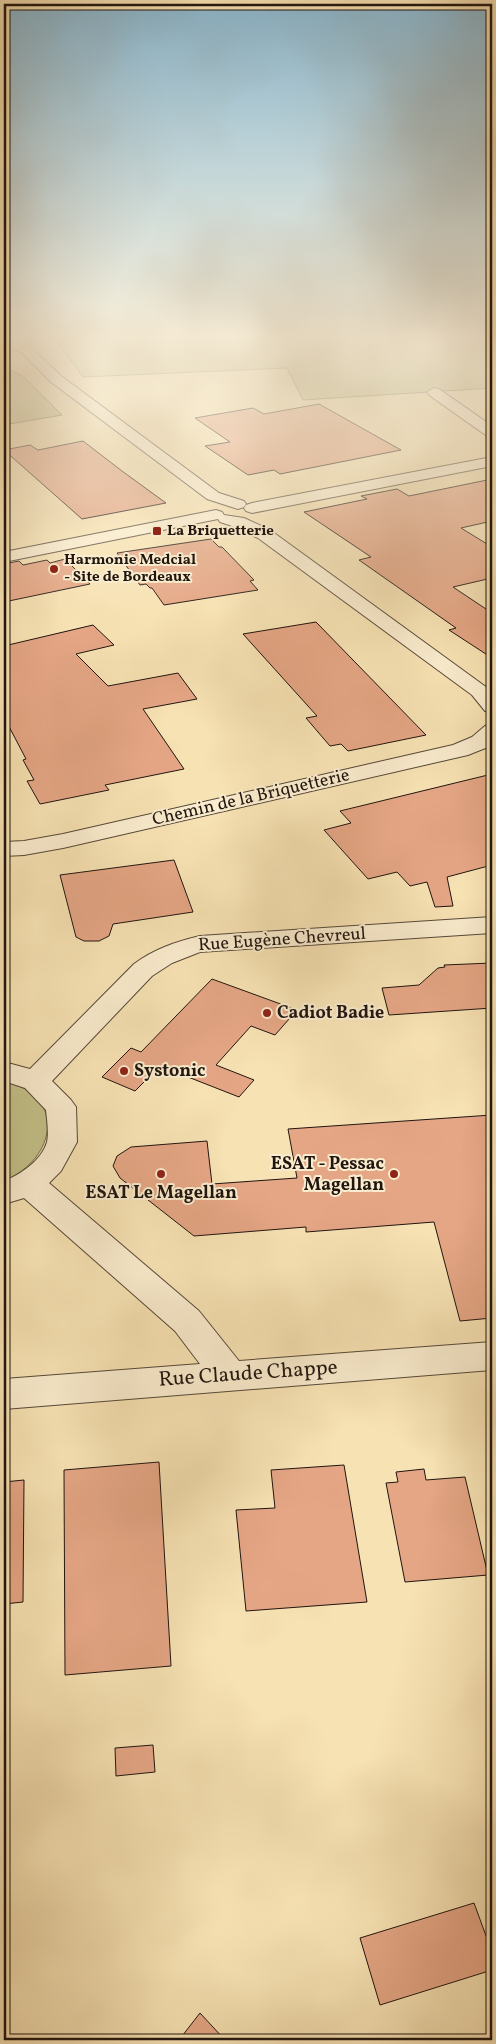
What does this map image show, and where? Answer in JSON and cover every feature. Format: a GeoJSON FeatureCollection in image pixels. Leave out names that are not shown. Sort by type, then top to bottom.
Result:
{"type":"FeatureCollection","features":[{"type":"Feature","properties":{"kind":"street"},"geometry":{"type":"LineString","coordinates":[[122,432],[218,510],[264,534],[479,691],[492,707]]}},
{"type":"Feature","properties":{"kind":"street"},"geometry":{"type":"LineString","coordinates":[[4,557],[218,510],[226,504],[248,509],[492,461]]}},
{"type":"Feature","properties":{"kind":"street"},"geometry":{"type":"LineString","coordinates":[[248,509],[264,534]]}},
{"type":"Feature","properties":{"kind":"street","name":"Chemin de la Briquetterie"},"geometry":{"type":"LineString","coordinates":[[4,849],[24,848],[63,841],[460,750],[480,742],[492,730]]}},
{"type":"Feature","properties":{"kind":"street","name":"Rue Eugène Chevreul"},"geometry":{"type":"LineString","coordinates":[[35,1081],[143,970],[159,957],[178,949],[200,944],[492,925]]}},
{"type":"Feature","properties":{"kind":"street"},"geometry":{"type":"LineString","coordinates":[[4,1072],[35,1081],[61,1107],[62,1142],[50,1163],[17,1188],[187,1321],[230,1375]]}},
{"type":"Feature","properties":{"kind":"street","name":"Rue Claude Chappe"},"geometry":{"type":"LineString","coordinates":[[4,1394],[492,1356]]}},
{"type":"Feature","properties":{"kind":"shaded area"},"geometry":{"type":"Polygon","coordinates":[[[4,1081],[25,1089],[38,1100],[46,1113],[47,1128],[44,1144],[35,1158],[22,1171],[4,1181],[4,1081]]]}},
{"type":"Feature","properties":{"kind":"building"},"geometry":{"type":"Polygon","coordinates":[[[216,432],[370,432],[401,450],[280,474],[274,470],[248,475],[205,446],[230,442],[216,432]]]}},
{"type":"Feature","properties":{"kind":"building"},"geometry":{"type":"Polygon","coordinates":[[[83,441],[166,503],[82,519],[4,450],[30,445],[38,450],[83,441]]]}},
{"type":"Feature","properties":{"kind":"building"},"geometry":{"type":"Polygon","coordinates":[[[492,479],[492,521],[461,528],[492,547],[492,578],[453,587],[492,613],[492,658],[449,630],[456,628],[359,560],[371,557],[304,512],[367,499],[361,496],[397,489],[409,496],[492,479]]]}},
{"type":"Feature","properties":{"kind":"building"},"geometry":{"type":"Polygon","coordinates":[[[211,539],[219,547],[222,547],[254,580],[250,581],[258,590],[164,605],[152,588],[146,584],[140,585],[117,553],[211,539]]]}},
{"type":"Feature","properties":{"kind":"building"},"geometry":{"type":"Polygon","coordinates":[[[65,559],[90,584],[4,602],[4,564],[19,561],[23,565],[47,560],[50,563],[65,559]]]}},
{"type":"Feature","properties":{"kind":"building"},"geometry":{"type":"Polygon","coordinates":[[[316,622],[426,735],[348,751],[341,744],[330,746],[306,718],[317,716],[243,634],[316,622]]]}},
{"type":"Feature","properties":{"kind":"building"},"geometry":{"type":"Polygon","coordinates":[[[93,625],[114,645],[76,654],[108,686],[178,673],[197,699],[143,709],[184,769],[105,785],[109,790],[40,804],[27,781],[34,780],[23,760],[26,759],[4,717],[4,646],[93,625]]]}},
{"type":"Feature","properties":{"kind":"building"},"geometry":{"type":"Polygon","coordinates":[[[492,774],[492,865],[447,877],[453,906],[435,907],[427,882],[410,886],[397,872],[368,879],[324,830],[351,823],[340,811],[492,774]]]}},
{"type":"Feature","properties":{"kind":"building"},"geometry":{"type":"Polygon","coordinates":[[[174,860],[193,912],[113,924],[109,936],[99,941],[84,941],[76,937],[60,875],[174,860]]]}},
{"type":"Feature","properties":{"kind":"building"},"geometry":{"type":"Polygon","coordinates":[[[492,963],[492,1008],[389,1015],[382,988],[419,985],[438,968],[445,967],[444,965],[492,963]]]}},
{"type":"Feature","properties":{"kind":"building"},"geometry":{"type":"Polygon","coordinates":[[[212,979],[297,1010],[275,1035],[251,1026],[216,1065],[254,1080],[239,1097],[160,1066],[135,1091],[102,1077],[131,1048],[141,1052],[212,979]]]}},
{"type":"Feature","properties":{"kind":"building","name":"ESAT - Pessac Magellan"},"geometry":{"type":"Polygon","coordinates":[[[492,1115],[492,1318],[460,1321],[434,1222],[306,1232],[306,1227],[194,1236],[120,1178],[113,1166],[117,1156],[131,1147],[207,1141],[212,1184],[297,1178],[288,1129],[492,1115]]]}},
{"type":"Feature","properties":{"kind":"building"},"geometry":{"type":"Polygon","coordinates":[[[159,1462],[171,1666],[65,1675],[64,1470],[159,1462]]]}},
{"type":"Feature","properties":{"kind":"building"},"geometry":{"type":"Polygon","coordinates":[[[344,1465],[367,1602],[246,1611],[236,1510],[275,1508],[271,1470],[344,1465]]]}},
{"type":"Feature","properties":{"kind":"building"},"geometry":{"type":"Polygon","coordinates":[[[424,1469],[426,1480],[465,1477],[488,1575],[405,1582],[386,1483],[398,1482],[396,1472],[424,1469]]]}},
{"type":"Feature","properties":{"kind":"building"},"geometry":{"type":"Polygon","coordinates":[[[24,1480],[23,1602],[4,1604],[4,1482],[24,1480]]]}},
{"type":"Feature","properties":{"kind":"building"},"geometry":{"type":"Polygon","coordinates":[[[153,1745],[155,1772],[116,1776],[115,1748],[153,1745]]]}},
{"type":"Feature","properties":{"kind":"building"},"geometry":{"type":"Polygon","coordinates":[[[474,1903],[492,1952],[492,1970],[380,2005],[360,1938],[474,1903]]]}},
{"type":"Feature","properties":{"kind":"building"},"geometry":{"type":"Polygon","coordinates":[[[200,2013],[225,2040],[179,2040],[200,2013]]]}},
{"type":"Feature","properties":{"kind":"place","name":"La Briquetterie"},"geometry":{"type":"Point","coordinates":[157,531]}},
{"type":"Feature","properties":{"kind":"place","name":"Harmonie Medcial - Site de Bordeaux"},"geometry":{"type":"Point","coordinates":[54,569]}},
{"type":"Feature","properties":{"kind":"place","name":"Cadiot Badie"},"geometry":{"type":"Point","coordinates":[267,1013]}},
{"type":"Feature","properties":{"kind":"place","name":"Systonic"},"geometry":{"type":"Point","coordinates":[124,1071]}},
{"type":"Feature","properties":{"kind":"place","name":"ESAT Le Magellan"},"geometry":{"type":"Point","coordinates":[161,1174]}},
{"type":"Feature","properties":{"kind":"place","name":"ESAT - Pessac Magellan"},"geometry":{"type":"Point","coordinates":[394,1174]}}]}
